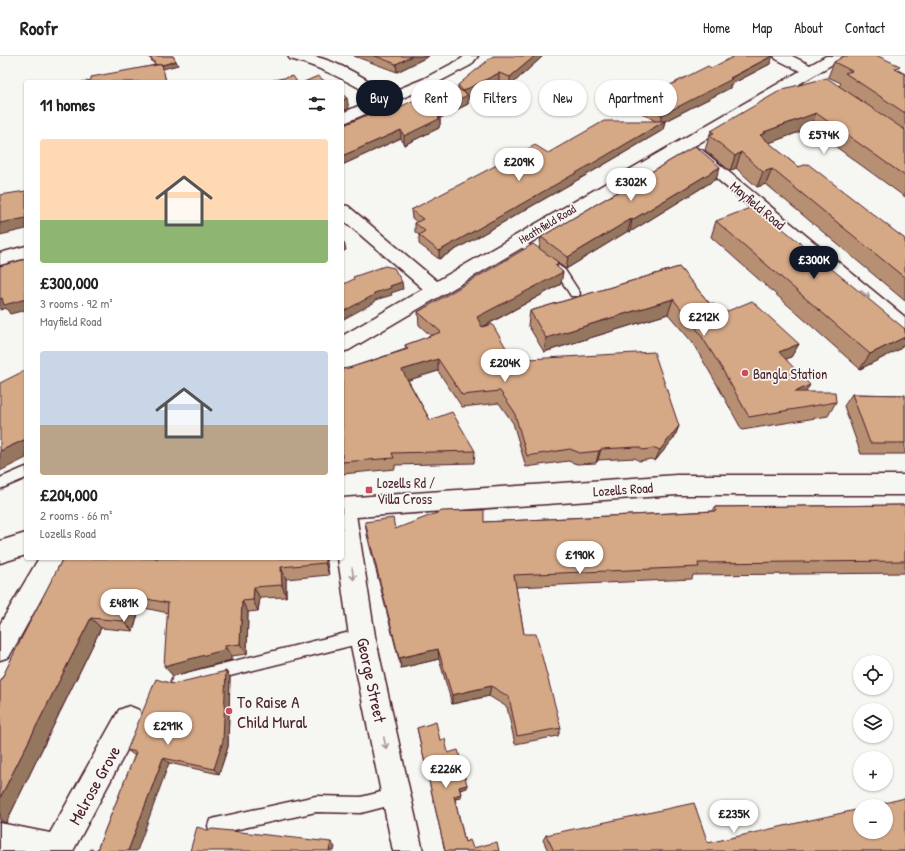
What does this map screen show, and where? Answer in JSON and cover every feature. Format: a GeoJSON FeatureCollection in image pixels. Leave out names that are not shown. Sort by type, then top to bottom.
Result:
{"type":"FeatureCollection","features":[{"type":"Feature","properties":{"kind":"street"},"geometry":{"type":"LineString","coordinates":[[295,56],[330,66],[356,81]]}},
{"type":"Feature","properties":{"kind":"street"},"geometry":{"type":"LineString","coordinates":[[403,92],[428,82],[466,62],[471,56]]}},
{"type":"Feature","properties":{"kind":"street"},"geometry":{"type":"LineString","coordinates":[[781,56],[813,76]]}},
{"type":"Feature","properties":{"kind":"street","name":"Heathfield Road"},"geometry":{"type":"LineString","coordinates":[[344,344],[685,143],[813,76],[836,56]]}},
{"type":"Feature","properties":{"kind":"street"},"geometry":{"type":"LineString","coordinates":[[344,118],[356,112]]}},
{"type":"Feature","properties":{"kind":"street","name":"Mayfield Road"},"geometry":{"type":"LineString","coordinates":[[685,143],[905,328]]}},
{"type":"Feature","properties":{"kind":"street"},"geometry":{"type":"LineString","coordinates":[[344,212],[436,290]]}},
{"type":"Feature","properties":{"kind":"street"},"geometry":{"type":"LineString","coordinates":[[0,259],[24,253]]}},
{"type":"Feature","properties":{"kind":"street","name":"Lozells Road"},"geometry":{"type":"LineString","coordinates":[[344,508],[677,485],[905,485]]}},
{"type":"Feature","properties":{"kind":"street","name":"George Street"},"geometry":{"type":"LineString","coordinates":[[344,521],[362,636],[408,851]]}},
{"type":"Feature","properties":{"kind":"street"},"geometry":{"type":"LineString","coordinates":[[0,552],[24,545]]}},
{"type":"Feature","properties":{"kind":"street"},"geometry":{"type":"LineString","coordinates":[[0,648],[51,560]]}},
{"type":"Feature","properties":{"kind":"street","name":"Melrose Grove"},"geometry":{"type":"LineString","coordinates":[[0,838],[58,850],[129,720]]}},
{"type":"Feature","properties":{"kind":"lane"},"geometry":{"type":"LineString","coordinates":[[519,241],[561,272],[575,293]]}},
{"type":"Feature","properties":{"kind":"lane"},"geometry":{"type":"LineString","coordinates":[[0,484],[24,473]]}},
{"type":"Feature","properties":{"kind":"lane"},"geometry":{"type":"LineString","coordinates":[[178,682],[362,636]]}},
{"type":"Feature","properties":{"kind":"lane"},"geometry":{"type":"LineString","coordinates":[[216,826],[316,804],[360,805],[396,796]]}},
{"type":"Feature","properties":{"kind":"building"},"geometry":{"type":"Polygon","coordinates":[[[150,56],[173,56],[176,61],[156,65],[150,56]]]}},
{"type":"Feature","properties":{"kind":"building"},"geometry":{"type":"Polygon","coordinates":[[[375,56],[412,56],[396,64],[375,56]]]}},
{"type":"Feature","properties":{"kind":"building"},"geometry":{"type":"Polygon","coordinates":[[[493,56],[535,56],[510,77],[499,73],[485,80],[470,80],[470,88],[463,91],[462,82],[493,56]]]}},
{"type":"Feature","properties":{"kind":"building"},"geometry":{"type":"Polygon","coordinates":[[[735,56],[772,56],[730,78],[732,79],[677,107],[677,82],[708,66],[711,68],[735,56]]]}},
{"type":"Feature","properties":{"kind":"building"},"geometry":{"type":"Polygon","coordinates":[[[844,56],[878,56],[900,66],[895,69],[905,74],[905,113],[845,73],[852,71],[834,62],[844,56]]]}},
{"type":"Feature","properties":{"kind":"building"},"geometry":{"type":"Polygon","coordinates":[[[162,64],[166,80],[91,80],[91,77],[162,64]]]}},
{"type":"Feature","properties":{"kind":"building"},"geometry":{"type":"Polygon","coordinates":[[[293,76],[296,80],[274,80],[293,76]]]}},
{"type":"Feature","properties":{"kind":"building"},"geometry":{"type":"Polygon","coordinates":[[[318,76],[323,80],[309,80],[318,76]]]}},
{"type":"Feature","properties":{"kind":"building"},"geometry":{"type":"Polygon","coordinates":[[[827,78],[905,130],[905,176],[816,113],[764,132],[766,133],[760,135],[798,167],[808,164],[905,239],[905,278],[772,169],[763,172],[741,152],[735,156],[709,135],[714,133],[711,131],[783,89],[827,78]]]}},
{"type":"Feature","properties":{"kind":"building"},"geometry":{"type":"Polygon","coordinates":[[[462,91],[468,95],[462,98],[462,91]]]}},
{"type":"Feature","properties":{"kind":"building"},"geometry":{"type":"Polygon","coordinates":[[[411,102],[411,116],[440,117],[438,118],[439,119],[404,136],[401,130],[344,155],[344,125],[365,116],[403,116],[403,106],[411,102]]]}},
{"type":"Feature","properties":{"kind":"building"},"geometry":{"type":"Polygon","coordinates":[[[604,121],[665,121],[439,251],[419,235],[425,231],[415,223],[423,219],[411,210],[535,145],[548,153],[604,121]]]}},
{"type":"Feature","properties":{"kind":"building"},"geometry":{"type":"Polygon","coordinates":[[[695,146],[720,167],[568,257],[541,237],[695,146]]]}},
{"type":"Feature","properties":{"kind":"building"},"geometry":{"type":"Polygon","coordinates":[[[24,191],[24,218],[0,223],[0,195],[24,191]]]}},
{"type":"Feature","properties":{"kind":"building"},"geometry":{"type":"Polygon","coordinates":[[[755,206],[905,329],[905,337],[870,354],[716,221],[755,206]]]}},
{"type":"Feature","properties":{"kind":"building"},"geometry":{"type":"Polygon","coordinates":[[[533,244],[558,262],[555,265],[563,272],[477,317],[482,327],[492,324],[508,351],[494,356],[494,360],[513,359],[515,362],[528,359],[654,352],[679,426],[660,450],[655,448],[643,450],[638,447],[601,449],[599,451],[580,453],[570,449],[527,456],[514,411],[500,391],[462,395],[438,359],[402,370],[430,420],[452,412],[475,451],[392,453],[394,458],[344,462],[344,369],[408,349],[405,345],[441,332],[418,312],[533,244]]]}},
{"type":"Feature","properties":{"kind":"building"},"geometry":{"type":"Polygon","coordinates":[[[24,260],[24,300],[4,305],[2,298],[0,299],[0,266],[24,260]]]}},
{"type":"Feature","properties":{"kind":"building"},"geometry":{"type":"Polygon","coordinates":[[[385,266],[394,268],[402,282],[390,286],[391,288],[374,293],[374,295],[344,311],[344,284],[354,279],[353,277],[385,266]]]}},
{"type":"Feature","properties":{"kind":"building"},"geometry":{"type":"Polygon","coordinates":[[[679,267],[710,304],[713,303],[723,313],[752,301],[799,344],[779,352],[810,385],[795,392],[835,392],[836,402],[749,417],[721,367],[697,329],[673,299],[546,338],[530,311],[679,267]]]}},
{"type":"Feature","properties":{"kind":"building"},"geometry":{"type":"Polygon","coordinates":[[[24,371],[24,440],[0,451],[0,383],[24,371]]]}},
{"type":"Feature","properties":{"kind":"building"},"geometry":{"type":"Polygon","coordinates":[[[852,394],[905,395],[905,443],[870,443],[852,394]]]}},
{"type":"Feature","properties":{"kind":"building"},"geometry":{"type":"Polygon","coordinates":[[[905,505],[905,561],[698,563],[699,567],[514,575],[524,634],[536,634],[561,728],[517,736],[509,697],[491,686],[452,695],[438,649],[399,658],[365,522],[393,518],[395,529],[442,511],[484,510],[484,522],[716,511],[715,507],[905,505]]]}},
{"type":"Feature","properties":{"kind":"building"},"geometry":{"type":"Polygon","coordinates":[[[62,560],[325,560],[325,563],[281,567],[282,585],[254,587],[253,600],[242,601],[240,644],[225,646],[224,650],[164,666],[168,603],[131,596],[123,621],[91,618],[0,798],[0,682],[62,560]]]}},
{"type":"Feature","properties":{"kind":"building"},"geometry":{"type":"Polygon","coordinates":[[[226,671],[223,741],[214,769],[163,758],[128,851],[90,851],[90,849],[97,850],[136,752],[127,750],[156,679],[173,684],[226,671]]]}},
{"type":"Feature","properties":{"kind":"building"},"geometry":{"type":"Polygon","coordinates":[[[436,722],[440,740],[445,739],[448,753],[458,750],[467,785],[459,787],[461,794],[454,796],[465,842],[470,840],[473,848],[497,842],[499,851],[445,851],[417,728],[436,722]]]}},
{"type":"Feature","properties":{"kind":"building"},"geometry":{"type":"Polygon","coordinates":[[[905,798],[905,851],[554,851],[546,835],[694,803],[708,843],[853,811],[853,839],[893,839],[893,801],[905,798]]]}},
{"type":"Feature","properties":{"kind":"building"},"geometry":{"type":"Polygon","coordinates":[[[197,827],[207,830],[213,829],[331,842],[329,851],[190,851],[197,827]]]}},
{"type":"Feature","properties":{"kind":"place","name":"Bangla Station"},"geometry":{"type":"Point","coordinates":[745,373]}},
{"type":"Feature","properties":{"kind":"place","name":"Lozells Rd / Villa Cross"},"geometry":{"type":"Point","coordinates":[369,490]}},
{"type":"Feature","properties":{"kind":"place","name":"To Raise A Child Mural"},"geometry":{"type":"Point","coordinates":[229,711]}}]}
